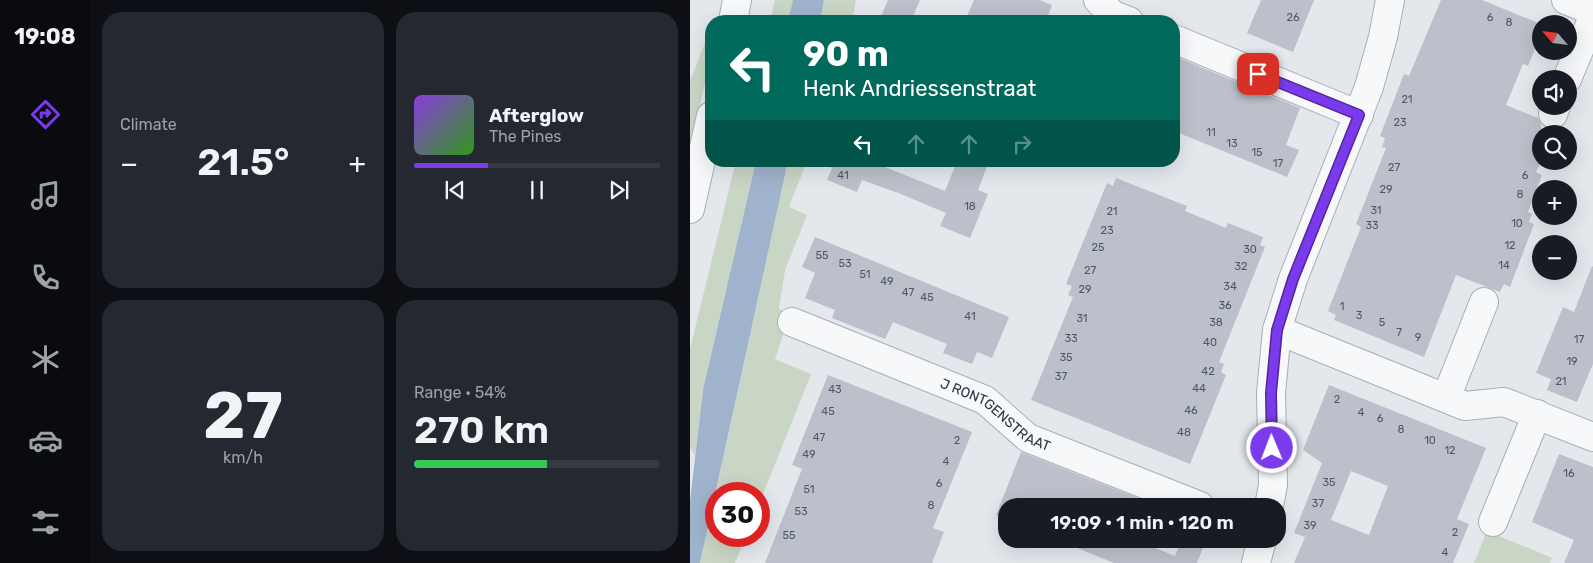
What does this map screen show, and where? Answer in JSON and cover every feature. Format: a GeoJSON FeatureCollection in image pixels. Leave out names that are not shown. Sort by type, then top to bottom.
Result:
{"type":"FeatureCollection","features":[{"type":"Feature","properties":{"kind":"street"},"geometry":{"type":"LineString","coordinates":[[734,15],[737,0]]}},
{"type":"Feature","properties":{"kind":"street"},"geometry":{"type":"LineString","coordinates":[[1098,0],[1113,15]]}},
{"type":"Feature","properties":{"kind":"street"},"geometry":{"type":"LineString","coordinates":[[1271,498],[1273,485],[1271,393],[1277,330],[1293,279],[1359,115],[1383,37],[1390,0]]}},
{"type":"Feature","properties":{"kind":"street"},"geometry":{"type":"LineString","coordinates":[[1566,0],[1593,11]]}},
{"type":"Feature","properties":{"kind":"street"},"geometry":{"type":"LineString","coordinates":[[1571,70],[1593,17]]}},
{"type":"Feature","properties":{"kind":"street"},"geometry":{"type":"LineString","coordinates":[[1180,41],[1359,115]]}},
{"type":"Feature","properties":{"kind":"street"},"geometry":{"type":"LineString","coordinates":[[690,210],[705,143]]}},
{"type":"Feature","properties":{"kind":"street"},"geometry":{"type":"LineString","coordinates":[[1446,398],[1484,302]]}},
{"type":"Feature","properties":{"kind":"street","name":"J RONTGENSTRAAT"},"geometry":{"type":"LineString","coordinates":[[792,322],[985,400],[1028,438],[1180,498]]}},
{"type":"Feature","properties":{"kind":"street"},"geometry":{"type":"LineString","coordinates":[[1277,330],[1465,406],[1504,402],[1593,437]]}},
{"type":"Feature","properties":{"kind":"street"},"geometry":{"type":"LineString","coordinates":[[1493,522],[1537,414]]}},
{"type":"Feature","properties":{"kind":"street"},"geometry":{"type":"LineString","coordinates":[[1256,563],[1260,548]]}},
{"type":"Feature","properties":{"kind":"green space"},"geometry":{"type":"Polygon","coordinates":[[[775,0],[793,0],[789,15],[771,15],[775,0]]]}},
{"type":"Feature","properties":{"kind":"green space"},"geometry":{"type":"Polygon","coordinates":[[[824,0],[856,0],[853,15],[821,15],[824,0]]]}},
{"type":"Feature","properties":{"kind":"green space"},"geometry":{"type":"Polygon","coordinates":[[[705,43],[705,83],[690,150],[690,81],[705,43]]]}},
{"type":"Feature","properties":{"kind":"green space"},"geometry":{"type":"Polygon","coordinates":[[[735,167],[755,167],[703,390],[695,456],[690,447],[690,349],[735,167]]]}},
{"type":"Feature","properties":{"kind":"green space"},"geometry":{"type":"Polygon","coordinates":[[[787,167],[805,167],[789,207],[807,215],[785,270],[779,309],[790,314],[775,359],[811,374],[768,482],[718,482],[787,167]]]}},
{"type":"Feature","properties":{"kind":"green space"},"geometry":{"type":"Polygon","coordinates":[[[1487,531],[1552,558],[1550,563],[1474,563],[1487,531]]]}},
{"type":"Feature","properties":{"kind":"green space"},"geometry":{"type":"Polygon","coordinates":[[[705,540],[705,547],[742,547],[735,563],[700,563],[705,540]]]}},
{"type":"Feature","properties":{"kind":"water"},"geometry":{"type":"Polygon","coordinates":[[[793,0],[824,0],[821,15],[789,15],[793,0]]]}},
{"type":"Feature","properties":{"kind":"water"},"geometry":{"type":"Polygon","coordinates":[[[755,167],[787,167],[718,482],[705,482],[705,540],[700,563],[690,563],[690,501],[703,390],[755,167]]]}},
{"type":"Feature","properties":{"kind":"building"},"geometry":{"type":"Polygon","coordinates":[[[888,0],[920,0],[914,15],[882,15],[888,0]]]}},
{"type":"Feature","properties":{"kind":"building"},"geometry":{"type":"Polygon","coordinates":[[[974,0],[1039,0],[1052,5],[1048,15],[968,15],[974,0]]]}},
{"type":"Feature","properties":{"kind":"building"},"geometry":{"type":"Polygon","coordinates":[[[1261,0],[1314,0],[1293,52],[1247,33],[1261,0]]]}},
{"type":"Feature","properties":{"kind":"building"},"geometry":{"type":"Polygon","coordinates":[[[1441,0],[1482,0],[1532,20],[1532,56],[1528,66],[1523,64],[1506,105],[1538,118],[1541,124],[1532,125],[1532,170],[1537,170],[1536,172],[1542,175],[1540,180],[1532,180],[1532,201],[1528,212],[1532,214],[1529,222],[1534,225],[1510,287],[1504,284],[1500,292],[1456,275],[1424,357],[1334,320],[1336,315],[1328,311],[1361,227],[1356,224],[1386,148],[1382,147],[1385,138],[1380,136],[1404,74],[1409,76],[1441,0]]]}},
{"type":"Feature","properties":{"kind":"building"},"geometry":{"type":"Polygon","coordinates":[[[1180,58],[1300,108],[1286,145],[1299,150],[1287,177],[1180,133],[1180,58]]]}},
{"type":"Feature","properties":{"kind":"building"},"geometry":{"type":"Polygon","coordinates":[[[830,167],[885,167],[945,191],[955,167],[987,167],[978,190],[988,194],[970,238],[940,226],[946,213],[901,194],[862,180],[857,192],[827,180],[832,168],[830,167]]]}},
{"type":"Feature","properties":{"kind":"building"},"geometry":{"type":"Polygon","coordinates":[[[1116,178],[1187,206],[1185,211],[1226,228],[1228,223],[1263,237],[1260,245],[1265,247],[1219,362],[1224,364],[1221,372],[1226,375],[1190,464],[1031,400],[1073,297],[1068,295],[1072,286],[1066,284],[1107,183],[1113,186],[1116,178]]]}},
{"type":"Feature","properties":{"kind":"building"},"geometry":{"type":"Polygon","coordinates":[[[815,237],[1009,317],[992,358],[977,352],[972,364],[943,353],[947,344],[893,322],[885,339],[832,318],[835,310],[805,298],[815,273],[802,267],[815,237]]]}},
{"type":"Feature","properties":{"kind":"building"},"geometry":{"type":"Polygon","coordinates":[[[1592,266],[1593,364],[1577,402],[1547,390],[1551,379],[1536,373],[1563,307],[1574,312],[1592,266]]]}},
{"type":"Feature","properties":{"kind":"building"},"geometry":{"type":"Polygon","coordinates":[[[828,375],[972,432],[933,528],[944,532],[932,563],[765,563],[802,469],[792,465],[828,375]]]}},
{"type":"Feature","properties":{"kind":"building"},"geometry":{"type":"Polygon","coordinates":[[[1329,385],[1486,448],[1457,519],[1469,524],[1453,563],[1294,563],[1305,537],[1294,533],[1322,463],[1303,450],[1329,385]],[[1351,471],[1331,520],[1369,535],[1388,486],[1351,471]]]}},
{"type":"Feature","properties":{"kind":"building"},"geometry":{"type":"Polygon","coordinates":[[[1021,452],[1138,498],[1003,498],[1021,452]]]}},
{"type":"Feature","properties":{"kind":"building"},"geometry":{"type":"Polygon","coordinates":[[[1559,454],[1593,467],[1593,563],[1564,563],[1574,540],[1532,522],[1559,454]]]}},
{"type":"Feature","properties":{"kind":"building"},"geometry":{"type":"Polygon","coordinates":[[[1077,548],[1155,548],[1175,556],[1178,548],[1203,548],[1197,563],[1114,563],[1077,548]]]}},
{"type":"Feature","properties":{"kind":"route"},"geometry":{"type":"LineString","coordinates":[[1258,74],[1359,115],[1293,279],[1277,330],[1271,393],[1272,448]]}}]}
